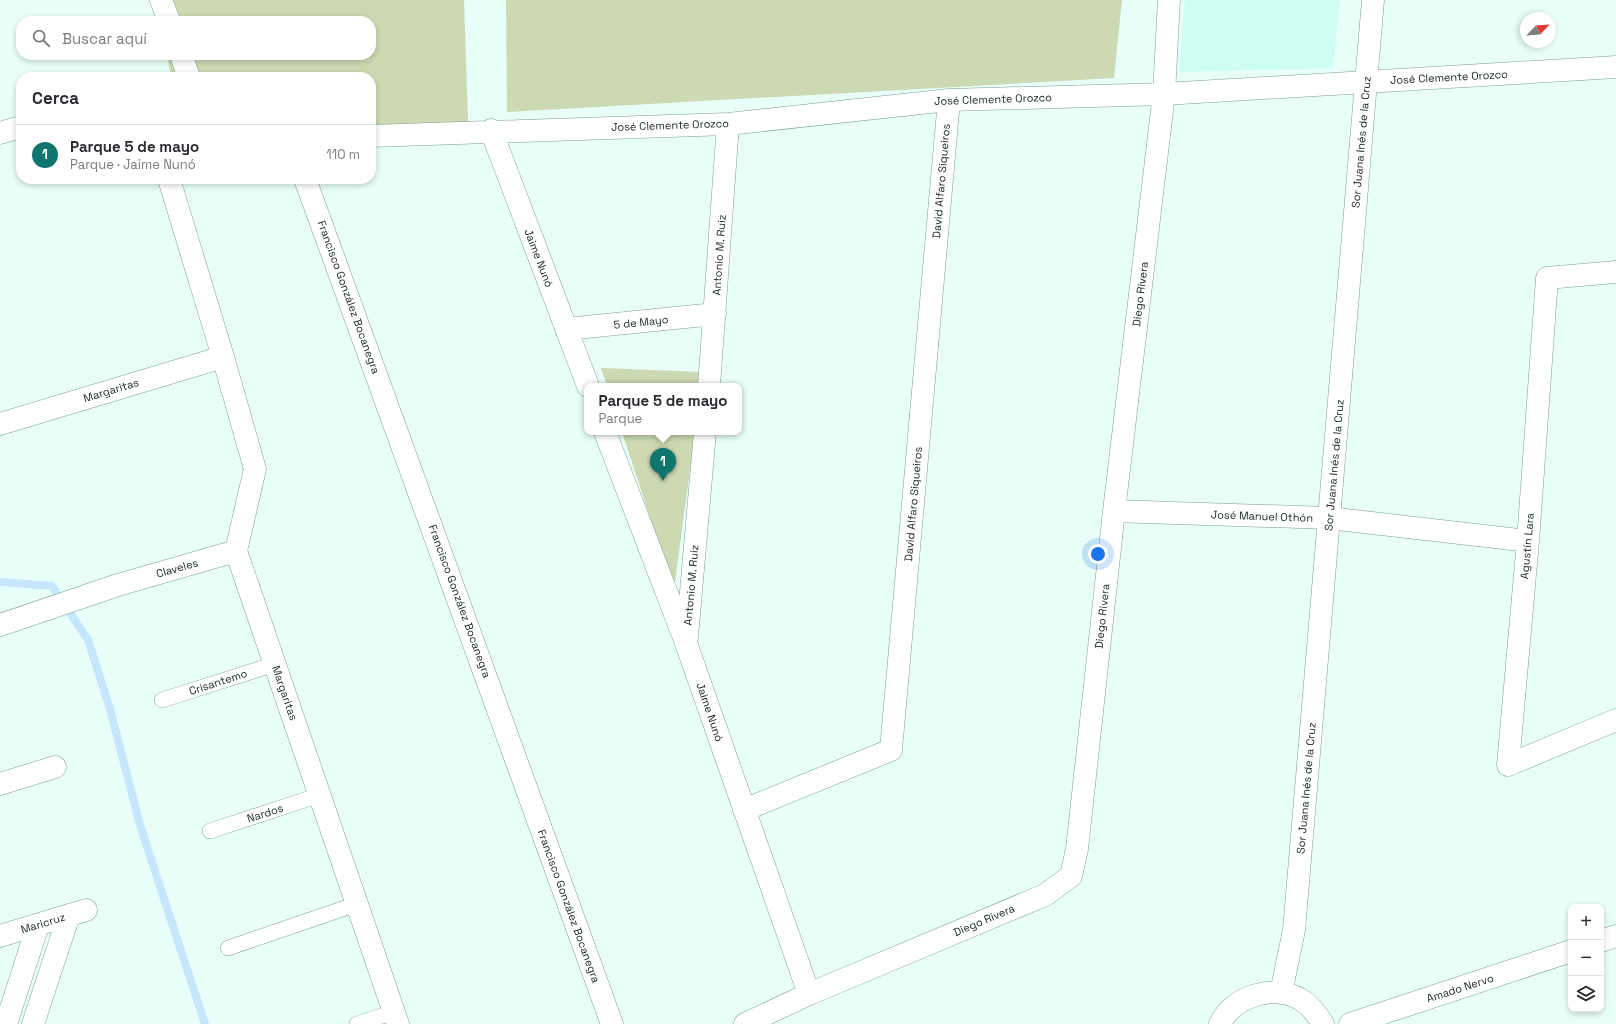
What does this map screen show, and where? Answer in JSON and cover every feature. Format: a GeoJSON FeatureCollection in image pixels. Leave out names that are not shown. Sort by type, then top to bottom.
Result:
{"type":"FeatureCollection","features":[{"type":"Feature","properties":{"kind":"street"},"geometry":{"type":"LineString","coordinates":[[161,0],[167,16]]}},
{"type":"Feature","properties":{"kind":"street","name":"Diego Rivera"},"geometry":{"type":"LineString","coordinates":[[745,1024],[809,994],[1045,895],[1071,876],[1077,849],[1114,511],[1164,94],[1170,0]]}},
{"type":"Feature","properties":{"kind":"street","name":"Sor Juana Inés de la Cruz"},"geometry":{"type":"LineString","coordinates":[[1281,992],[1294,930],[1373,0]]}},
{"type":"Feature","properties":{"kind":"street","name":"José Clemente Orozco"},"geometry":{"type":"LineString","coordinates":[[376,136],[491,130],[728,124],[949,100],[1164,94],[1616,67]]}},
{"type":"Feature","properties":{"kind":"street","name":"David Alfaro Siqueiros"},"geometry":{"type":"LineString","coordinates":[[744,810],[890,750],[949,100]]}},
{"type":"Feature","properties":{"kind":"street","name":"Antonio M. Ruiz"},"geometry":{"type":"LineString","coordinates":[[709,383],[728,124]]}},
{"type":"Feature","properties":{"kind":"street"},"geometry":{"type":"LineString","coordinates":[[0,133],[16,128]]}},
{"type":"Feature","properties":{"kind":"street","name":"Jaime Nunó"},"geometry":{"type":"LineString","coordinates":[[491,130],[587,383]]}},
{"type":"Feature","properties":{"kind":"street"},"geometry":{"type":"LineString","coordinates":[[171,184],[255,469],[236,551]]}},
{"type":"Feature","properties":{"kind":"street","name":"Francisco González Bocanegra"},"geometry":{"type":"LineString","coordinates":[[308,184],[612,1024]]}},
{"type":"Feature","properties":{"kind":"street","name":"Agustín Lara"},"geometry":{"type":"LineString","coordinates":[[1616,272],[1547,278],[1528,541],[1508,765],[1616,720]]}},
{"type":"Feature","properties":{"kind":"street","name":"5 de Mayo"},"geometry":{"type":"LineString","coordinates":[[566,329],[715,314]]}},
{"type":"Feature","properties":{"kind":"street","name":"Margaritas"},"geometry":{"type":"LineString","coordinates":[[0,424],[223,357]]}},
{"type":"Feature","properties":{"kind":"street","name":"Jaime Nunó"},"geometry":{"type":"LineString","coordinates":[[606,435],[686,643],[809,994]]}},
{"type":"Feature","properties":{"kind":"street","name":"Antonio M. Ruiz"},"geometry":{"type":"LineString","coordinates":[[686,643],[705,435]]}},
{"type":"Feature","properties":{"kind":"street","name":"José Manuel Othón"},"geometry":{"type":"LineString","coordinates":[[1114,511],[1329,518],[1528,541]]}},
{"type":"Feature","properties":{"kind":"street","name":"Margaritas"},"geometry":{"type":"LineString","coordinates":[[236,551],[396,1018]]}},
{"type":"Feature","properties":{"kind":"street","name":"Claveles"},"geometry":{"type":"LineString","coordinates":[[4,624],[118,586],[236,551]]}},
{"type":"Feature","properties":{"kind":"street"},"geometry":{"type":"LineString","coordinates":[[0,784],[55,767]]}},
{"type":"Feature","properties":{"kind":"street","name":"Maricruz"},"geometry":{"type":"LineString","coordinates":[[0,936],[77,912],[33,1024]]}},
{"type":"Feature","properties":{"kind":"street"},"geometry":{"type":"LineString","coordinates":[[6,1024],[38,924]]}},
{"type":"Feature","properties":{"kind":"street"},"geometry":{"type":"LineString","coordinates":[[1604,940],[1616,936]]}},
{"type":"Feature","properties":{"kind":"street","name":"Amado Nervo"},"geometry":{"type":"LineString","coordinates":[[1350,1024],[1568,952]]}},
{"type":"Feature","properties":{"kind":"street"},"geometry":{"type":"LineString","coordinates":[[1220,1024],[1236,1004],[1257,994],[1281,992],[1300,999],[1316,1012],[1323,1024]]}},
{"type":"Feature","properties":{"kind":"lane","name":"Crisantemo"},"geometry":{"type":"LineString","coordinates":[[162,700],[275,664]]}},
{"type":"Feature","properties":{"kind":"lane","name":"Nardos"},"geometry":{"type":"LineString","coordinates":[[210,831],[320,795]]}},
{"type":"Feature","properties":{"kind":"lane"},"geometry":{"type":"LineString","coordinates":[[228,948],[357,904]]}},
{"type":"Feature","properties":{"kind":"lane"},"geometry":{"type":"LineString","coordinates":[[357,1024],[396,1018]]}},
{"type":"Feature","properties":{"kind":"shaded area"},"geometry":{"type":"Polygon","coordinates":[[[156,0],[464,0],[468,122],[376,125],[376,72],[170,72],[168,60],[376,60],[376,16],[159,16],[156,0]]]}},
{"type":"Feature","properties":{"kind":"shaded area"},"geometry":{"type":"Polygon","coordinates":[[[506,0],[1122,0],[1114,78],[507,112],[506,0]]]}},
{"type":"Feature","properties":{"kind":"shaded area"},"geometry":{"type":"Polygon","coordinates":[[[1185,0],[1340,0],[1333,68],[1179,72],[1185,0]]]}},
{"type":"Feature","properties":{"kind":"shaded area"},"geometry":{"type":"Polygon","coordinates":[[[601,368],[703,372],[701,383],[606,383],[601,368]]]}},
{"type":"Feature","properties":{"kind":"shaded area"},"geometry":{"type":"Polygon","coordinates":[[[623,435],[695,435],[674,590],[623,435]]]}},
{"type":"Feature","properties":{"kind":"waterway"},"geometry":{"type":"LineString","coordinates":[[0,582],[52,586],[88,640],[110,709],[140,825],[205,1024]]}},
{"type":"Feature","properties":{"kind":"place","name":"Parque 5 de mayo"},"geometry":{"type":"Point","coordinates":[663,481]}}]}
